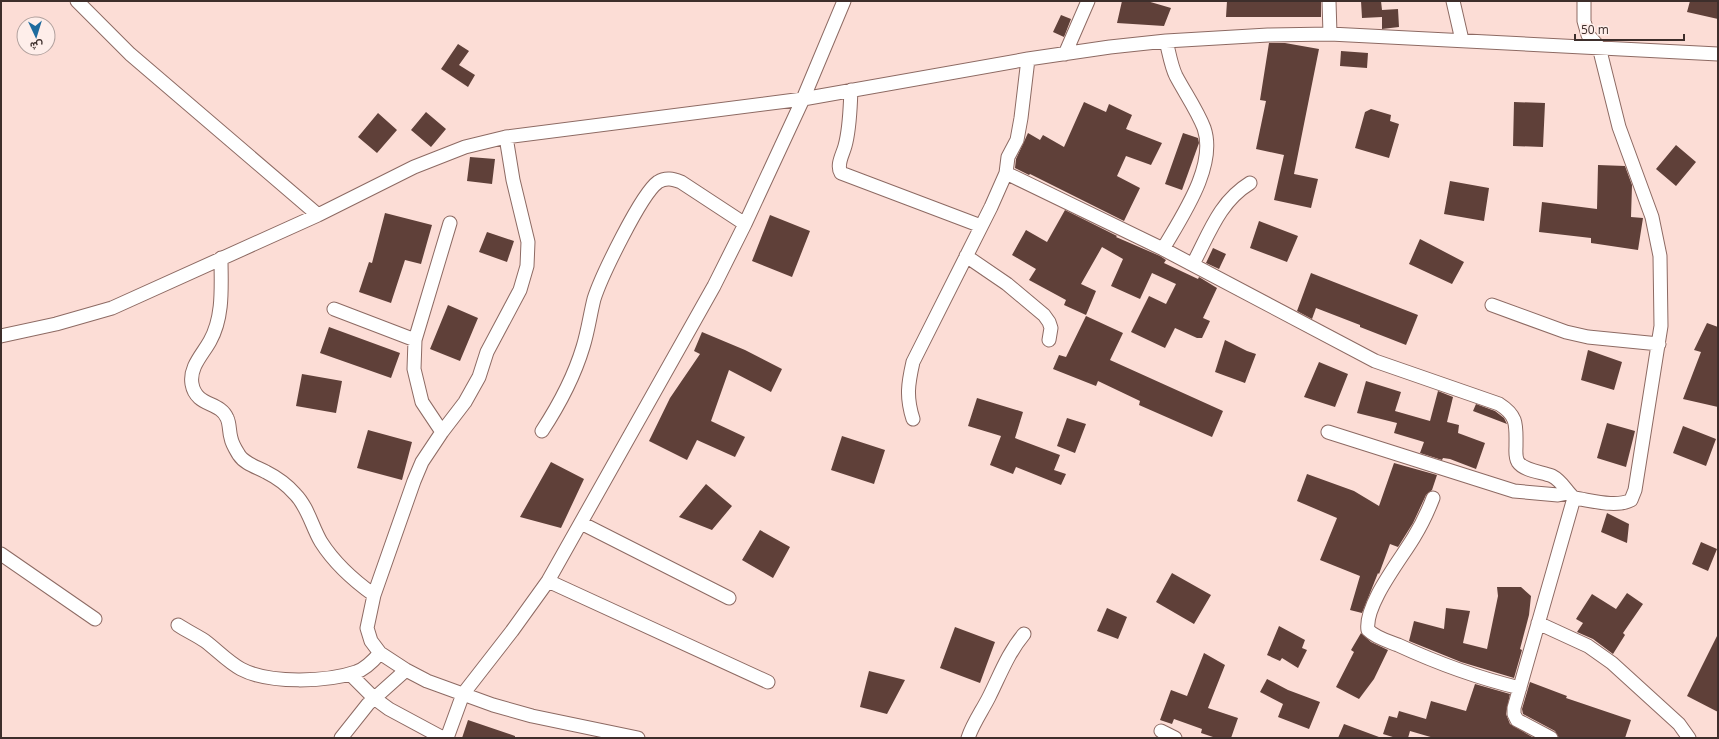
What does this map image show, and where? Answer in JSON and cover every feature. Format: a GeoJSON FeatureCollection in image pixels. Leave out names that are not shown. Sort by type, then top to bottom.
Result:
{"type":"FeatureCollection","features":[{"type":"Feature","properties":{"kind":"street"},"geometry":{"type":"LineString","coordinates":[[77,1],[130,54],[318,215]]}},
{"type":"Feature","properties":{"kind":"street"},"geometry":{"type":"LineString","coordinates":[[447,738],[463,694],[512,632],[548,581],[714,286],[746,224],[803,99],[844,1]]}},
{"type":"Feature","properties":{"kind":"street"},"geometry":{"type":"LineString","coordinates":[[1065,54],[1088,1]]}},
{"type":"Feature","properties":{"kind":"street"},"geometry":{"type":"LineString","coordinates":[[1330,1],[1330,34]]}},
{"type":"Feature","properties":{"kind":"street"},"geometry":{"type":"LineString","coordinates":[[1453,1],[1462,40]]}},
{"type":"Feature","properties":{"kind":"street"},"geometry":{"type":"LineString","coordinates":[[1328,432],[1514,492],[1571,496],[1614,503],[1625,503],[1631,500],[1635,490],[1659,344],[1662,304],[1657,235],[1619,127],[1599,47],[1588,35],[1584,21],[1584,1]]}},
{"type":"Feature","properties":{"kind":"street"},"geometry":{"type":"LineString","coordinates":[[1,336],[56,324],[112,308],[318,215],[414,167],[465,147],[506,137],[803,99],[1028,59],[1166,41],[1268,35],[1330,34],[1718,54]]}},
{"type":"Feature","properties":{"kind":"street"},"geometry":{"type":"LineString","coordinates":[[1163,249],[1188,206],[1203,170],[1208,149],[1204,128],[1175,75],[1166,41]]}},
{"type":"Feature","properties":{"kind":"street"},"geometry":{"type":"LineString","coordinates":[[913,419],[908,402],[909,381],[913,362],[1006,173],[1008,157],[1017,140],[1028,59]]}},
{"type":"Feature","properties":{"kind":"street"},"geometry":{"type":"LineString","coordinates":[[851,90],[849,123],[845,145],[839,165],[841,173],[981,226]]}},
{"type":"Feature","properties":{"kind":"street"},"geometry":{"type":"LineString","coordinates":[[506,137],[513,180],[528,242],[527,266],[520,290],[487,352],[479,377],[465,402],[442,432],[422,462],[374,595],[367,628],[371,641],[380,653],[406,670],[463,694],[532,716],[638,738]]}},
{"type":"Feature","properties":{"kind":"street"},"geometry":{"type":"LineString","coordinates":[[1006,173],[1193,264],[1335,342],[1375,361],[1499,404],[1512,414],[1515,421],[1517,460],[1520,465],[1552,476],[1564,486],[1571,496],[1514,708],[1516,720],[1551,738]]}},
{"type":"Feature","properties":{"kind":"street"},"geometry":{"type":"LineString","coordinates":[[542,431],[557,408],[584,346],[594,300],[606,270],[647,194],[657,183],[663,179],[671,179],[681,182],[746,224]]}},
{"type":"Feature","properties":{"kind":"street"},"geometry":{"type":"LineString","coordinates":[[1193,264],[1224,205],[1236,191],[1250,183]]}},
{"type":"Feature","properties":{"kind":"street"},"geometry":{"type":"LineString","coordinates":[[442,432],[422,402],[414,369],[415,340],[450,223]]}},
{"type":"Feature","properties":{"kind":"street"},"geometry":{"type":"LineString","coordinates":[[966,256],[1007,284],[1044,316],[1049,322],[1051,328],[1049,340]]}},
{"type":"Feature","properties":{"kind":"street"},"geometry":{"type":"LineString","coordinates":[[221,258],[220,311],[217,325],[211,340],[195,364],[192,374],[194,393],[201,401],[221,410],[227,417],[231,440],[240,456],[251,465],[267,473],[296,494],[321,542],[336,563],[348,576],[374,595]]}},
{"type":"Feature","properties":{"kind":"street"},"geometry":{"type":"LineString","coordinates":[[1492,305],[1566,332],[1595,338],[1659,344]]}},
{"type":"Feature","properties":{"kind":"street"},"geometry":{"type":"LineString","coordinates":[[334,309],[415,340]]}},
{"type":"Feature","properties":{"kind":"street"},"geometry":{"type":"LineString","coordinates":[[1433,498],[1424,520],[1387,578],[1375,601],[1368,621],[1368,630],[1409,650],[1450,666],[1520,688]]}},
{"type":"Feature","properties":{"kind":"street"},"geometry":{"type":"LineString","coordinates":[[581,523],[729,598]]}},
{"type":"Feature","properties":{"kind":"street"},"geometry":{"type":"LineString","coordinates":[[1,554],[96,619]]}},
{"type":"Feature","properties":{"kind":"street"},"geometry":{"type":"LineString","coordinates":[[548,581],[768,682]]}},
{"type":"Feature","properties":{"kind":"street"},"geometry":{"type":"LineString","coordinates":[[1538,623],[1588,646],[1612,663],[1679,724],[1689,738]]}},
{"type":"Feature","properties":{"kind":"street"},"geometry":{"type":"LineString","coordinates":[[178,625],[204,641],[242,670],[258,675],[294,679],[317,679],[350,674],[358,672],[368,665],[380,653]]}},
{"type":"Feature","properties":{"kind":"street"},"geometry":{"type":"LineString","coordinates":[[968,738],[1007,657],[1024,634]]}},
{"type":"Feature","properties":{"kind":"street"},"geometry":{"type":"LineString","coordinates":[[341,738],[362,710],[406,670]]}},
{"type":"Feature","properties":{"kind":"street"},"geometry":{"type":"LineString","coordinates":[[350,674],[374,698],[389,709],[443,738]]}},
{"type":"Feature","properties":{"kind":"street"},"geometry":{"type":"LineString","coordinates":[[1161,732],[1175,738]]}},
{"type":"Feature","properties":{"kind":"building"},"geometry":{"type":"Polygon","coordinates":[[[1122,1],[1147,1],[1171,8],[1164,26],[1117,23],[1122,1]]]}},
{"type":"Feature","properties":{"kind":"building"},"geometry":{"type":"Polygon","coordinates":[[[1227,1],[1321,1],[1321,17],[1226,17],[1227,1]]]}},
{"type":"Feature","properties":{"kind":"building"},"geometry":{"type":"Polygon","coordinates":[[[1361,1],[1381,1],[1382,10],[1398,9],[1399,27],[1382,29],[1382,17],[1362,18],[1361,1]]]}},
{"type":"Feature","properties":{"kind":"building"},"geometry":{"type":"Polygon","coordinates":[[[1690,1],[1718,1],[1718,19],[1687,12],[1690,1]]]}},
{"type":"Feature","properties":{"kind":"building"},"geometry":{"type":"Polygon","coordinates":[[[1061,15],[1071,19],[1064,37],[1053,32],[1061,15]]]}},
{"type":"Feature","properties":{"kind":"building"},"geometry":{"type":"Polygon","coordinates":[[[1269,43],[1285,43],[1319,49],[1294,174],[1318,179],[1311,208],[1274,200],[1284,155],[1256,149],[1266,101],[1260,100],[1269,43]]]}},
{"type":"Feature","properties":{"kind":"building"},"geometry":{"type":"Polygon","coordinates":[[[458,44],[469,51],[459,65],[475,75],[468,87],[441,69],[458,44]]]}},
{"type":"Feature","properties":{"kind":"building"},"geometry":{"type":"Polygon","coordinates":[[[1341,51],[1368,53],[1367,68],[1340,66],[1341,51]]]}},
{"type":"Feature","properties":{"kind":"building"},"geometry":{"type":"Polygon","coordinates":[[[1084,102],[1106,112],[1109,104],[1132,115],[1126,129],[1162,143],[1151,165],[1126,156],[1117,176],[1140,188],[1124,221],[1015,168],[1016,159],[1028,133],[1040,140],[1043,135],[1064,147],[1084,102]]]}},
{"type":"Feature","properties":{"kind":"building"},"geometry":{"type":"Polygon","coordinates":[[[1514,102],[1545,103],[1543,147],[1513,146],[1514,102]]]}},
{"type":"Feature","properties":{"kind":"building"},"geometry":{"type":"Polygon","coordinates":[[[1371,109],[1391,115],[1390,121],[1399,124],[1389,158],[1355,148],[1365,112],[1371,109]]]}},
{"type":"Feature","properties":{"kind":"building"},"geometry":{"type":"Polygon","coordinates":[[[426,112],[446,129],[431,147],[411,130],[426,112]]]}},
{"type":"Feature","properties":{"kind":"building"},"geometry":{"type":"Polygon","coordinates":[[[378,113],[397,130],[377,153],[358,137],[378,113]]]}},
{"type":"Feature","properties":{"kind":"building"},"geometry":{"type":"Polygon","coordinates":[[[1183,133],[1198,138],[1199,143],[1182,190],[1165,184],[1183,133]]]}},
{"type":"Feature","properties":{"kind":"building"},"geometry":{"type":"Polygon","coordinates":[[[1676,145],[1696,162],[1676,186],[1656,169],[1676,145]]]}},
{"type":"Feature","properties":{"kind":"building"},"geometry":{"type":"Polygon","coordinates":[[[470,157],[495,159],[492,184],[467,181],[470,157]]]}},
{"type":"Feature","properties":{"kind":"building"},"geometry":{"type":"Polygon","coordinates":[[[1598,165],[1625,166],[1632,185],[1631,217],[1643,218],[1638,250],[1591,243],[1591,238],[1539,232],[1542,202],[1597,209],[1598,165]]]}},
{"type":"Feature","properties":{"kind":"building"},"geometry":{"type":"Polygon","coordinates":[[[1450,181],[1489,188],[1484,221],[1444,214],[1450,181]]]}},
{"type":"Feature","properties":{"kind":"building"},"geometry":{"type":"Polygon","coordinates":[[[1065,210],[1117,236],[1116,237],[1160,256],[1166,260],[1164,263],[1198,279],[1199,277],[1217,288],[1203,318],[1210,321],[1202,338],[1197,338],[1175,328],[1165,348],[1131,332],[1149,296],[1166,304],[1176,284],[1152,273],[1140,299],[1111,286],[1123,259],[1102,247],[1081,284],[1096,291],[1086,315],[1064,305],[1066,300],[1029,280],[1036,269],[1012,255],[1026,230],[1047,242],[1065,210]]]}},
{"type":"Feature","properties":{"kind":"building"},"geometry":{"type":"Polygon","coordinates":[[[385,213],[432,225],[421,264],[405,260],[391,303],[359,292],[369,262],[372,263],[385,213]]]}},
{"type":"Feature","properties":{"kind":"building"},"geometry":{"type":"Polygon","coordinates":[[[770,215],[810,231],[792,277],[752,261],[770,215]]]}},
{"type":"Feature","properties":{"kind":"building"},"geometry":{"type":"Polygon","coordinates":[[[1259,221],[1298,236],[1287,262],[1250,248],[1259,221]]]}},
{"type":"Feature","properties":{"kind":"building"},"geometry":{"type":"Polygon","coordinates":[[[487,232],[514,241],[507,262],[479,252],[487,232]]]}},
{"type":"Feature","properties":{"kind":"building"},"geometry":{"type":"Polygon","coordinates":[[[1420,239],[1464,262],[1452,284],[1409,264],[1420,239]]]}},
{"type":"Feature","properties":{"kind":"building"},"geometry":{"type":"Polygon","coordinates":[[[1213,248],[1226,254],[1219,269],[1206,263],[1213,248]]]}},
{"type":"Feature","properties":{"kind":"building"},"geometry":{"type":"Polygon","coordinates":[[[1311,273],[1418,315],[1406,345],[1316,308],[1312,319],[1297,311],[1311,273]]]}},
{"type":"Feature","properties":{"kind":"building"},"geometry":{"type":"Polygon","coordinates":[[[448,305],[478,318],[460,361],[430,349],[448,305]]]}},
{"type":"Feature","properties":{"kind":"building"},"geometry":{"type":"Polygon","coordinates":[[[1086,316],[1123,333],[1110,360],[1223,411],[1212,437],[1139,405],[1140,401],[1098,381],[1096,386],[1053,369],[1059,355],[1066,357],[1086,316]]]}},
{"type":"Feature","properties":{"kind":"building"},"geometry":{"type":"Polygon","coordinates":[[[1707,323],[1718,327],[1718,407],[1683,399],[1701,352],[1694,350],[1707,323]]]}},
{"type":"Feature","properties":{"kind":"building"},"geometry":{"type":"Polygon","coordinates":[[[329,327],[400,353],[391,378],[320,353],[329,327]]]}},
{"type":"Feature","properties":{"kind":"building"},"geometry":{"type":"Polygon","coordinates":[[[702,332],[745,350],[782,369],[771,392],[729,370],[711,421],[745,437],[735,457],[697,440],[687,460],[649,441],[670,398],[700,354],[694,351],[702,332]]]}},
{"type":"Feature","properties":{"kind":"building"},"geometry":{"type":"Polygon","coordinates":[[[1225,340],[1256,354],[1245,383],[1215,372],[1225,340]]]}},
{"type":"Feature","properties":{"kind":"building"},"geometry":{"type":"Polygon","coordinates":[[[1588,350],[1622,362],[1614,390],[1581,380],[1588,350]]]}},
{"type":"Feature","properties":{"kind":"building"},"geometry":{"type":"Polygon","coordinates":[[[1319,362],[1348,374],[1335,407],[1304,397],[1319,362]]]}},
{"type":"Feature","properties":{"kind":"building"},"geometry":{"type":"Polygon","coordinates":[[[302,374],[342,381],[336,413],[296,406],[302,374]]]}},
{"type":"Feature","properties":{"kind":"building"},"geometry":{"type":"Polygon","coordinates":[[[1366,381],[1401,392],[1395,411],[1430,421],[1438,391],[1453,397],[1447,422],[1459,425],[1458,433],[1485,443],[1476,469],[1450,459],[1443,458],[1442,460],[1420,453],[1424,442],[1394,433],[1397,423],[1357,413],[1366,381]]]}},
{"type":"Feature","properties":{"kind":"building"},"geometry":{"type":"Polygon","coordinates":[[[977,398],[1023,412],[1015,438],[1060,455],[1054,470],[1066,474],[1061,485],[1016,467],[1013,474],[990,465],[1001,436],[968,426],[977,398]]]}},
{"type":"Feature","properties":{"kind":"building"},"geometry":{"type":"Polygon","coordinates":[[[1476,404],[1495,411],[1504,418],[1507,424],[1473,411],[1476,404]]]}},
{"type":"Feature","properties":{"kind":"building"},"geometry":{"type":"Polygon","coordinates":[[[1067,418],[1086,424],[1075,453],[1057,446],[1067,418]]]}},
{"type":"Feature","properties":{"kind":"building"},"geometry":{"type":"Polygon","coordinates":[[[1607,423],[1635,431],[1626,467],[1597,458],[1607,423]]]}},
{"type":"Feature","properties":{"kind":"building"},"geometry":{"type":"Polygon","coordinates":[[[1683,426],[1716,439],[1706,466],[1673,453],[1683,426]]]}},
{"type":"Feature","properties":{"kind":"building"},"geometry":{"type":"Polygon","coordinates":[[[368,430],[412,442],[402,480],[357,468],[368,430]]]}},
{"type":"Feature","properties":{"kind":"building"},"geometry":{"type":"Polygon","coordinates":[[[842,436],[885,450],[874,484],[831,470],[842,436]]]}},
{"type":"Feature","properties":{"kind":"building"},"geometry":{"type":"Polygon","coordinates":[[[551,462],[584,479],[561,528],[520,517],[551,462]]]}},
{"type":"Feature","properties":{"kind":"building"},"geometry":{"type":"Polygon","coordinates":[[[1394,463],[1437,475],[1432,490],[1426,495],[1413,523],[1398,547],[1390,544],[1362,613],[1350,610],[1360,576],[1320,560],[1337,518],[1297,501],[1307,474],[1354,491],[1379,506],[1394,463]]]}},
{"type":"Feature","properties":{"kind":"building"},"geometry":{"type":"Polygon","coordinates":[[[706,484],[732,506],[712,530],[679,517],[706,484]]]}},
{"type":"Feature","properties":{"kind":"building"},"geometry":{"type":"Polygon","coordinates":[[[1607,513],[1629,524],[1627,543],[1601,532],[1607,513]]]}},
{"type":"Feature","properties":{"kind":"building"},"geometry":{"type":"Polygon","coordinates":[[[760,530],[790,547],[773,578],[742,560],[760,530]]]}},
{"type":"Feature","properties":{"kind":"building"},"geometry":{"type":"Polygon","coordinates":[[[1701,542],[1717,549],[1708,571],[1692,564],[1701,542]]]}},
{"type":"Feature","properties":{"kind":"building"},"geometry":{"type":"Polygon","coordinates":[[[1172,573],[1211,595],[1194,624],[1156,602],[1172,573]]]}},
{"type":"Feature","properties":{"kind":"building"},"geometry":{"type":"Polygon","coordinates":[[[1497,587],[1521,587],[1531,596],[1529,615],[1520,649],[1522,650],[1514,678],[1461,662],[1409,641],[1414,621],[1444,629],[1446,608],[1470,611],[1463,643],[1487,649],[1498,596],[1497,587]]]}},
{"type":"Feature","properties":{"kind":"building"},"geometry":{"type":"Polygon","coordinates":[[[1627,593],[1643,604],[1623,633],[1625,635],[1613,654],[1593,639],[1577,632],[1583,623],[1576,619],[1592,594],[1616,609],[1627,593]]]}},
{"type":"Feature","properties":{"kind":"building"},"geometry":{"type":"Polygon","coordinates":[[[1107,608],[1127,617],[1118,639],[1097,631],[1107,608]]]}},
{"type":"Feature","properties":{"kind":"building"},"geometry":{"type":"Polygon","coordinates":[[[1279,626],[1305,640],[1302,648],[1307,650],[1298,668],[1282,658],[1280,661],[1267,655],[1279,626]]]}},
{"type":"Feature","properties":{"kind":"building"},"geometry":{"type":"Polygon","coordinates":[[[955,627],[995,642],[980,683],[940,668],[955,627]]]}},
{"type":"Feature","properties":{"kind":"building"},"geometry":{"type":"Polygon","coordinates":[[[1361,633],[1371,642],[1388,650],[1374,679],[1359,699],[1336,687],[1354,652],[1351,650],[1361,633]]]}},
{"type":"Feature","properties":{"kind":"building"},"geometry":{"type":"Polygon","coordinates":[[[1718,634],[1718,712],[1687,696],[1718,634]]]}},
{"type":"Feature","properties":{"kind":"building"},"geometry":{"type":"Polygon","coordinates":[[[1204,653],[1225,665],[1208,708],[1238,718],[1231,738],[1216,738],[1201,733],[1202,729],[1174,719],[1172,724],[1160,720],[1171,690],[1187,696],[1204,653]]]}},
{"type":"Feature","properties":{"kind":"building"},"geometry":{"type":"Polygon","coordinates":[[[869,671],[905,680],[887,714],[860,707],[869,671]]]}},
{"type":"Feature","properties":{"kind":"building"},"geometry":{"type":"Polygon","coordinates":[[[1267,679],[1288,690],[1320,702],[1309,729],[1278,717],[1283,704],[1260,692],[1267,679]]]}},
{"type":"Feature","properties":{"kind":"building"},"geometry":{"type":"Polygon","coordinates":[[[1530,682],[1567,696],[1566,698],[1631,720],[1625,738],[1559,738],[1555,731],[1523,714],[1522,709],[1530,682]]]}},
{"type":"Feature","properties":{"kind":"building"},"geometry":{"type":"Polygon","coordinates":[[[1475,684],[1510,694],[1506,714],[1510,724],[1534,738],[1434,738],[1410,731],[1408,738],[1396,738],[1383,734],[1389,716],[1397,718],[1399,711],[1426,719],[1431,701],[1466,711],[1475,684]]]}},
{"type":"Feature","properties":{"kind":"building"},"geometry":{"type":"Polygon","coordinates":[[[468,720],[515,736],[515,738],[462,738],[468,720]]]}},
{"type":"Feature","properties":{"kind":"building"},"geometry":{"type":"Polygon","coordinates":[[[1344,724],[1379,737],[1379,738],[1338,738],[1344,724]]]}}]}
